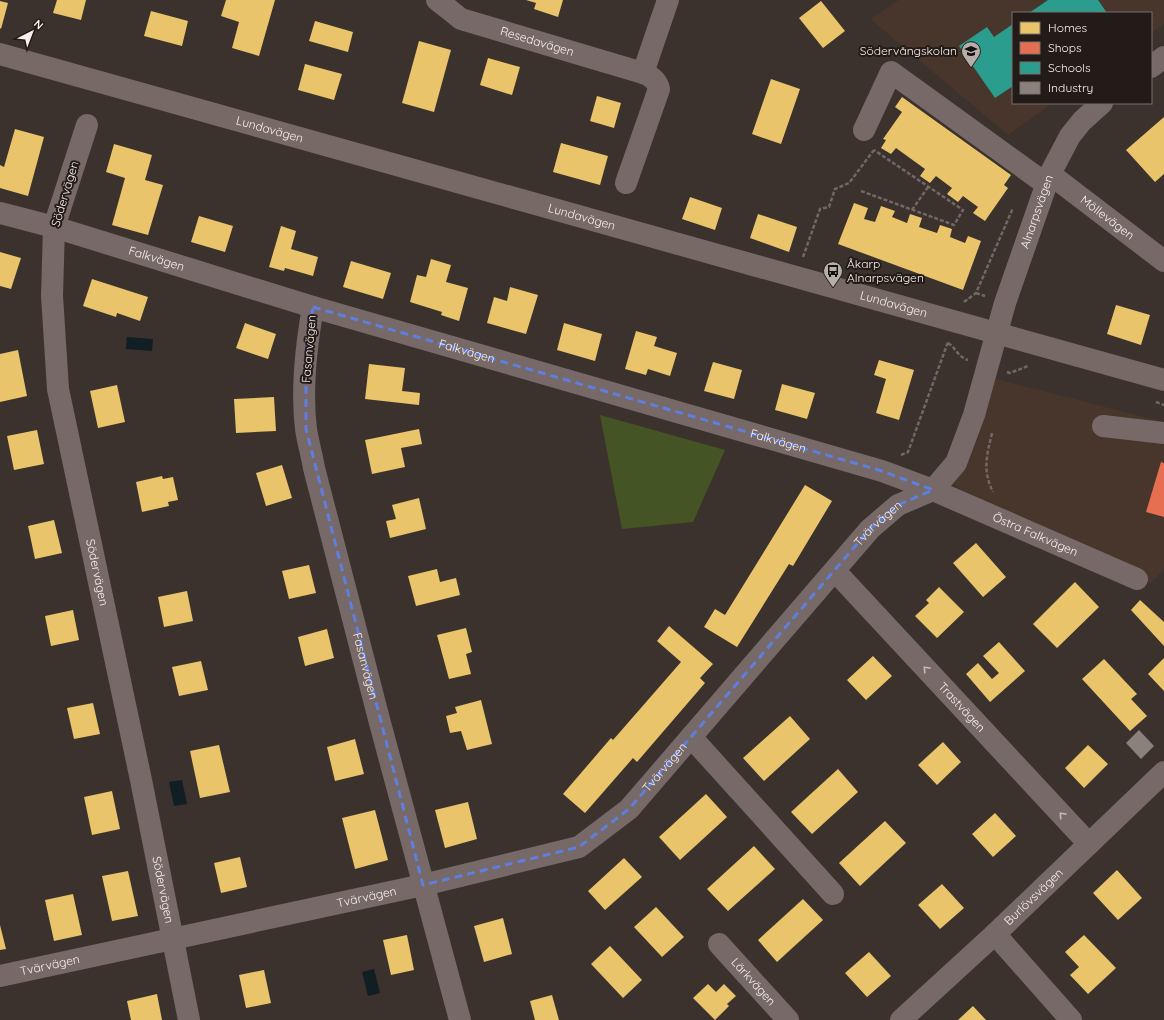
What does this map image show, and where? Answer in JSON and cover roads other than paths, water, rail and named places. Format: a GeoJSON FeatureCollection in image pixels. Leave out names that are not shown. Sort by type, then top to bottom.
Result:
{"type":"FeatureCollection","features":[{"type":"Feature","properties":{"kind":"main road","name":"Lundavägen"},"geometry":{"type":"LineString","coordinates":[[0,54],[1164,380]]}},
{"type":"Feature","properties":{"kind":"street","name":"Resedavägen"},"geometry":{"type":"LineString","coordinates":[[437,0],[462,19],[643,73],[654,79],[658,84],[659,89],[626,183]]}},
{"type":"Feature","properties":{"kind":"street"},"geometry":{"type":"LineString","coordinates":[[643,73],[668,0]]}},
{"type":"Feature","properties":{"kind":"street"},"geometry":{"type":"LineString","coordinates":[[1152,66],[1164,57]]}},
{"type":"Feature","properties":{"kind":"street","name":"Möllevägen"},"geometry":{"type":"LineString","coordinates":[[864,130],[891,72],[1048,179],[1164,261]]}},
{"type":"Feature","properties":{"kind":"street","name":"Alnarpsvägen"},"geometry":{"type":"LineString","coordinates":[[996,334],[1048,179],[1070,136],[1082,121],[1101,104]]}},
{"type":"Feature","properties":{"kind":"street","name":"Södervägen"},"geometry":{"type":"LineString","coordinates":[[87,125],[54,226],[52,296],[58,390],[136,756],[172,940],[190,1020]]}},
{"type":"Feature","properties":{"kind":"street","name":"Falkvägen"},"geometry":{"type":"LineString","coordinates":[[0,213],[54,226],[313,307],[882,471],[933,490]]}},
{"type":"Feature","properties":{"kind":"street","name":"Fasanvägen"},"geometry":{"type":"LineString","coordinates":[[313,307],[306,348],[305,393],[306,429],[314,468],[460,1020]]}},
{"type":"Feature","properties":{"kind":"street","name":"Tvärvägen"},"geometry":{"type":"LineString","coordinates":[[0,976],[424,885],[579,847],[629,809],[870,529],[898,505],[933,490],[956,462],[974,415],[996,334]]}},
{"type":"Feature","properties":{"kind":"street"},"geometry":{"type":"LineString","coordinates":[[1103,426],[1164,433]]}},
{"type":"Feature","properties":{"kind":"street","name":"Östra Falkvägen"},"geometry":{"type":"LineString","coordinates":[[933,490],[1138,579]]}},
{"type":"Feature","properties":{"kind":"street","name":"Trastvägen"},"geometry":{"type":"LineString","coordinates":[[835,571],[1088,844]]}},
{"type":"Feature","properties":{"kind":"street","name":"Tvärvägen"},"geometry":{"type":"LineString","coordinates":[[691,737],[833,894]]}},
{"type":"Feature","properties":{"kind":"street","name":"Burlövsvägen"},"geometry":{"type":"LineString","coordinates":[[902,1020],[995,934],[1164,772]]}},
{"type":"Feature","properties":{"kind":"street"},"geometry":{"type":"LineString","coordinates":[[995,934],[1071,1020]]}},
{"type":"Feature","properties":{"kind":"street","name":"Lärkvägen"},"geometry":{"type":"LineString","coordinates":[[719,944],[788,1020]]}},
{"type":"Feature","properties":{"kind":"place","name":"Södervångskolan"},"geometry":{"type":"Point","coordinates":[971,68]}},
{"type":"Feature","properties":{"kind":"place","name":"Åkarp Alnarpsvägen"},"geometry":{"type":"Point","coordinates":[833,288]}}]}
